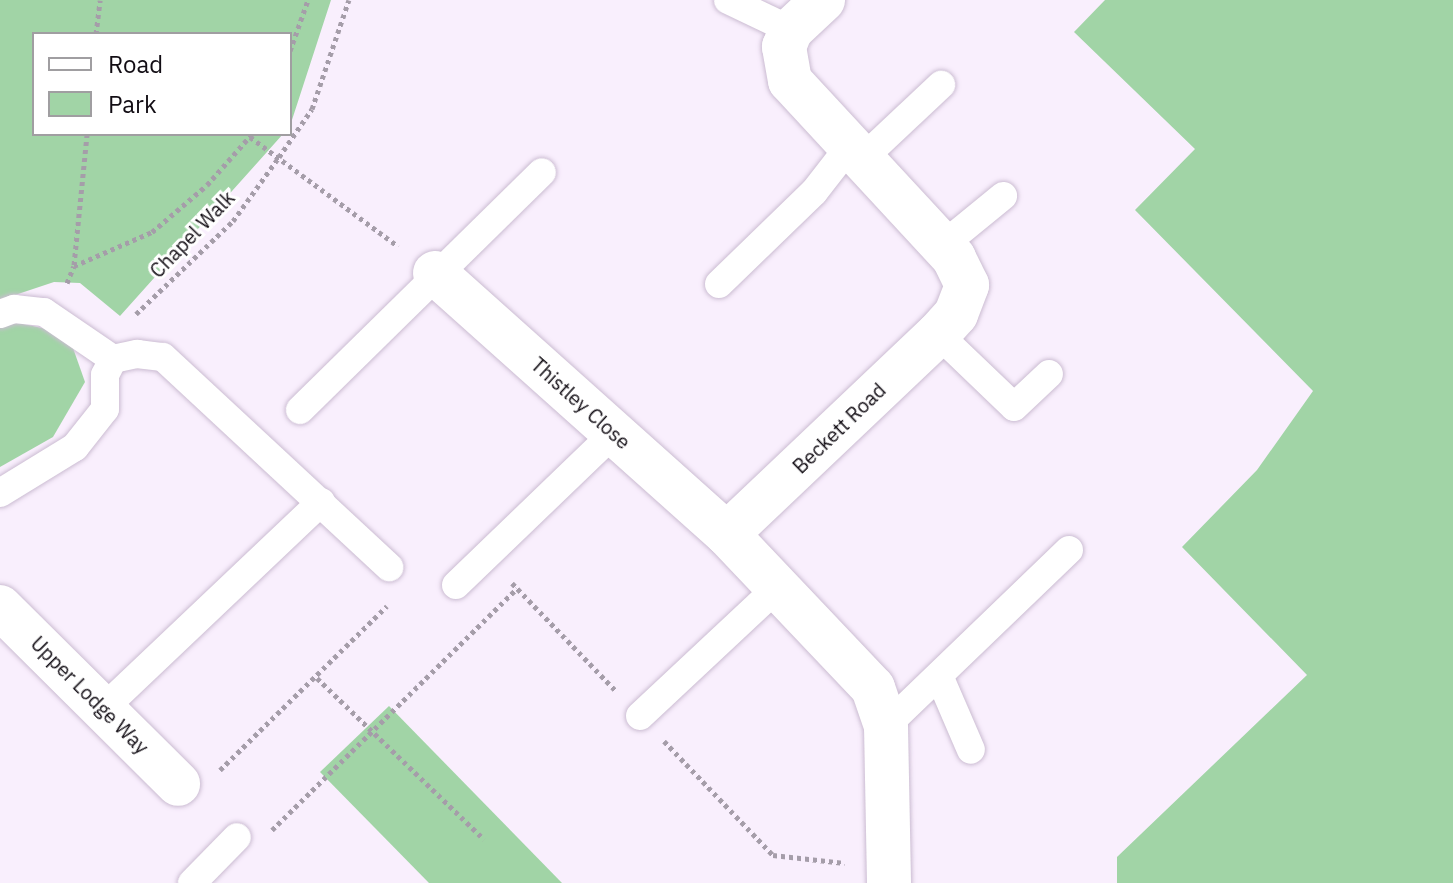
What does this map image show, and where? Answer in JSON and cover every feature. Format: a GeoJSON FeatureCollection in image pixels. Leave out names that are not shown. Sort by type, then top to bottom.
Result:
{"type":"FeatureCollection","features":[{"type":"Feature","properties":{"kind":"street"},"geometry":{"type":"LineString","coordinates":[[791,30],[823,0]]}},
{"type":"Feature","properties":{"kind":"street","name":"Beckett Road"},"geometry":{"type":"LineString","coordinates":[[727,534],[938,334],[956,314],[967,285],[942,246],[790,81],[784,47],[791,30]]}},
{"type":"Feature","properties":{"kind":"street","name":"Thistley Close"},"geometry":{"type":"LineString","coordinates":[[435,273],[727,534]]}},
{"type":"Feature","properties":{"kind":"street"},"geometry":{"type":"LineString","coordinates":[[727,534],[873,688],[886,726],[889,883]]}},
{"type":"Feature","properties":{"kind":"street","name":"Upper Lodge Way"},"geometry":{"type":"LineString","coordinates":[[0,607],[105,707],[178,784]]}},
{"type":"Feature","properties":{"kind":"lane"},"geometry":{"type":"LineString","coordinates":[[728,0],[791,30]]}},
{"type":"Feature","properties":{"kind":"lane"},"geometry":{"type":"LineString","coordinates":[[719,284],[855,153],[941,85]]}},
{"type":"Feature","properties":{"kind":"lane"},"geometry":{"type":"LineString","coordinates":[[300,410],[435,273],[542,172]]}},
{"type":"Feature","properties":{"kind":"lane"},"geometry":{"type":"LineString","coordinates":[[942,246],[1003,196]]}},
{"type":"Feature","properties":{"kind":"lane"},"geometry":{"type":"LineString","coordinates":[[0,314],[14,309],[44,312],[107,354],[163,357],[389,567]]}},
{"type":"Feature","properties":{"kind":"lane"},"geometry":{"type":"LineString","coordinates":[[938,334],[1014,407],[1049,374]]}},
{"type":"Feature","properties":{"kind":"lane"},"geometry":{"type":"LineString","coordinates":[[0,493],[83,437],[105,409],[107,354]]}},
{"type":"Feature","properties":{"kind":"lane"},"geometry":{"type":"LineString","coordinates":[[456,585],[614,433]]}},
{"type":"Feature","properties":{"kind":"lane"},"geometry":{"type":"LineString","coordinates":[[105,707],[321,502]]}},
{"type":"Feature","properties":{"kind":"lane"},"geometry":{"type":"LineString","coordinates":[[886,726],[940,678],[1069,550]]}},
{"type":"Feature","properties":{"kind":"lane"},"geometry":{"type":"LineString","coordinates":[[640,716],[777,588]]}},
{"type":"Feature","properties":{"kind":"lane"},"geometry":{"type":"LineString","coordinates":[[940,678],[971,750]]}},
{"type":"Feature","properties":{"kind":"lane"},"geometry":{"type":"LineString","coordinates":[[192,883],[237,837]]}},
{"type":"Feature","properties":{"kind":"path"},"geometry":{"type":"LineString","coordinates":[[96,32],[100,0]]}},
{"type":"Feature","properties":{"kind":"path"},"geometry":{"type":"LineString","coordinates":[[292,45],[308,0]]}},
{"type":"Feature","properties":{"kind":"path","name":"Chapel Walk"},"geometry":{"type":"LineString","coordinates":[[107,354],[233,221],[312,109],[349,0]]}},
{"type":"Feature","properties":{"kind":"path"},"geometry":{"type":"LineString","coordinates":[[44,312],[61,296],[74,266],[87,136]]}},
{"type":"Feature","properties":{"kind":"path"},"geometry":{"type":"LineString","coordinates":[[74,266],[152,232],[207,185],[250,136]]}},
{"type":"Feature","properties":{"kind":"path"},"geometry":{"type":"LineString","coordinates":[[252,136],[435,273]]}},
{"type":"Feature","properties":{"kind":"path"},"geometry":{"type":"LineString","coordinates":[[178,784],[213,776],[317,678],[398,594],[389,567]]}},
{"type":"Feature","properties":{"kind":"path"},"geometry":{"type":"LineString","coordinates":[[237,837],[269,833],[517,588]]}},
{"type":"Feature","properties":{"kind":"path"},"geometry":{"type":"LineString","coordinates":[[317,678],[484,839]]}},
{"type":"Feature","properties":{"kind":"green space"},"geometry":{"type":"Polygon","coordinates":[[[0,0],[331,0],[292,120],[292,32],[32,32],[32,136],[281,136],[120,316],[80,283],[54,282],[0,300],[0,0]]]}},
{"type":"Feature","properties":{"kind":"green space"},"geometry":{"type":"Polygon","coordinates":[[[1105,0],[1453,0],[1453,883],[1117,883],[1117,857],[1307,675],[1182,547],[1257,470],[1313,391],[1135,210],[1195,149],[1074,32],[1105,0]]]}},
{"type":"Feature","properties":{"kind":"green space"},"geometry":{"type":"Polygon","coordinates":[[[15,322],[46,329],[73,348],[85,382],[53,437],[0,467],[0,327],[15,322]]]}},
{"type":"Feature","properties":{"kind":"green space"},"geometry":{"type":"Polygon","coordinates":[[[389,706],[562,883],[429,883],[320,772],[389,706]]]}}]}
